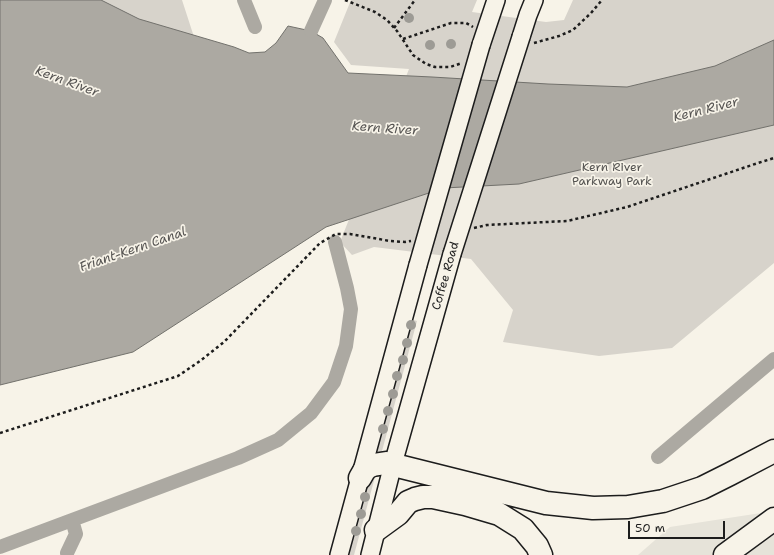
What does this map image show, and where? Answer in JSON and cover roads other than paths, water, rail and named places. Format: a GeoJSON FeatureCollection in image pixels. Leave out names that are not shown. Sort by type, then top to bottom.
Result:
{"type":"FeatureCollection","features":[{"type":"Feature","properties":{"kind":"highway"},"geometry":{"type":"LineString","coordinates":[[360,478],[368,467],[386,463],[546,503],[592,508],[628,507],[663,501],[702,488],[774,451]]}},
{"type":"Feature","properties":{"kind":"highway"},"geometry":{"type":"LineString","coordinates":[[376,530],[398,514],[408,502],[423,497],[433,497],[465,504],[499,514],[523,528],[537,546],[541,555]]}},
{"type":"Feature","properties":{"kind":"highway"},"geometry":{"type":"LineString","coordinates":[[724,555],[774,519]]}},
{"type":"Feature","properties":{"kind":"main road"},"geometry":{"type":"LineString","coordinates":[[339,555],[418,265],[483,38],[496,0]]}},
{"type":"Feature","properties":{"kind":"main road","name":"Coffee Road"},"geometry":{"type":"LineString","coordinates":[[370,555],[393,464],[452,254],[534,0]]}},
{"type":"Feature","properties":{"kind":"water"},"geometry":{"type":"Polygon","coordinates":[[[0,0],[101,0],[139,19],[234,47],[249,53],[265,52],[276,43],[288,26],[311,31],[323,38],[348,73],[548,84],[627,87],[715,66],[774,40],[774,125],[519,184],[444,188],[326,227],[133,352],[0,385],[0,0]]]}},
{"type":"Feature","properties":{"kind":"waterway"},"geometry":{"type":"LineString","coordinates":[[244,0],[255,27]]}},
{"type":"Feature","properties":{"kind":"waterway"},"geometry":{"type":"LineString","coordinates":[[311,31],[325,0]]}},
{"type":"Feature","properties":{"kind":"waterway"},"geometry":{"type":"LineString","coordinates":[[0,547],[238,458],[278,440],[311,413],[334,382],[346,346],[351,309],[335,242]]}},
{"type":"Feature","properties":{"kind":"waterway"},"geometry":{"type":"LineString","coordinates":[[658,457],[774,359]]}},
{"type":"Feature","properties":{"kind":"waterway"},"geometry":{"type":"LineString","coordinates":[[67,553],[76,534],[72,520]]}},
{"type":"Feature","properties":{"kind":"water label","name":"Kern River"},"geometry":{"type":"Point","coordinates":[67,82]}},
{"type":"Feature","properties":{"kind":"water label","name":"Kern River"},"geometry":{"type":"Point","coordinates":[706,110]}},
{"type":"Feature","properties":{"kind":"water label","name":"Kern River"},"geometry":{"type":"Point","coordinates":[385,129]}},
{"type":"Feature","properties":{"kind":"water label","name":"Friant-Kern Canal"},"geometry":{"type":"Point","coordinates":[133,250]}},
{"type":"Feature","properties":{"kind":"park label","name":"Kern River Parkway Park"},"geometry":{"type":"Point","coordinates":[612,175]}}]}
